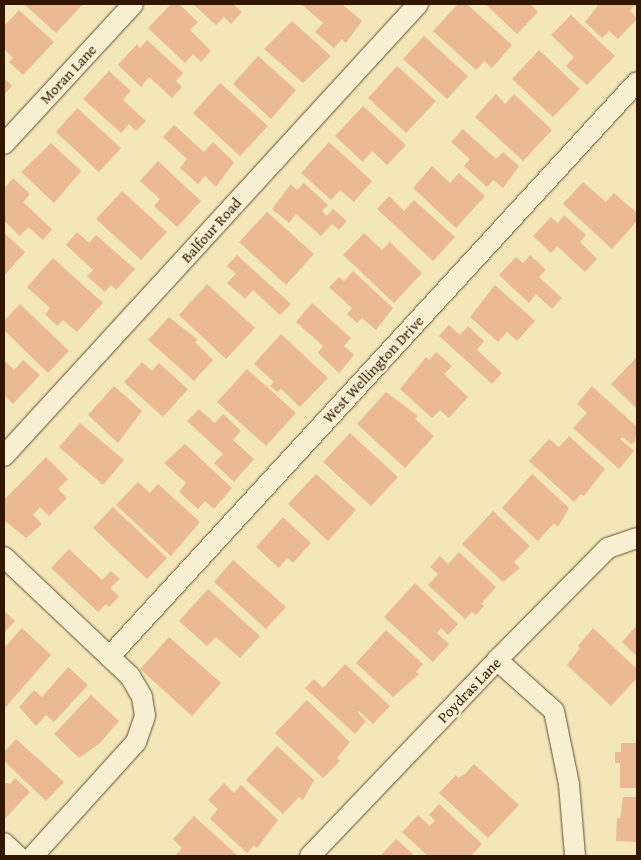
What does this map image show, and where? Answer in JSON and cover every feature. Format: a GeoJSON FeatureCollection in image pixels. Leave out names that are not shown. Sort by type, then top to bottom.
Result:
{"type":"FeatureCollection","features":[{"type":"Feature","properties":{"kind":"street","name":"Moran Lane"},"geometry":{"type":"LineString","coordinates":[[4,144],[133,4]]}},
{"type":"Feature","properties":{"kind":"street","name":"Balfour Road"},"geometry":{"type":"LineString","coordinates":[[4,456],[418,4]]}},
{"type":"Feature","properties":{"kind":"street","name":"West Wellington Drive"},"geometry":{"type":"LineString","coordinates":[[110,656],[637,82]]}},
{"type":"Feature","properties":{"kind":"street","name":"Poydras Lane"},"geometry":{"type":"LineString","coordinates":[[310,856],[496,660],[608,548],[637,538]]}},
{"type":"Feature","properties":{"kind":"street"},"geometry":{"type":"LineString","coordinates":[[4,557],[110,656],[136,687],[145,716],[136,742],[33,856]]}},
{"type":"Feature","properties":{"kind":"street"},"geometry":{"type":"LineString","coordinates":[[496,660],[554,711],[569,784],[575,856]]}},
{"type":"Feature","properties":{"kind":"street"},"geometry":{"type":"LineString","coordinates":[[4,843],[18,856]]}},
{"type":"Feature","properties":{"kind":"building"},"geometry":{"type":"Polygon","coordinates":[[[24,4],[83,4],[56,33],[24,4]]]}},
{"type":"Feature","properties":{"kind":"building"},"geometry":{"type":"Polygon","coordinates":[[[171,4],[179,4],[198,22],[190,30],[211,51],[201,62],[193,54],[185,63],[148,28],[171,4]]]}},
{"type":"Feature","properties":{"kind":"building"},"geometry":{"type":"Polygon","coordinates":[[[193,4],[233,4],[242,12],[231,24],[224,17],[216,25],[193,4]]]}},
{"type":"Feature","properties":{"kind":"building"},"geometry":{"type":"Polygon","coordinates":[[[301,4],[342,4],[362,21],[346,43],[342,39],[334,48],[315,32],[323,23],[301,4]]]}},
{"type":"Feature","properties":{"kind":"building"},"geometry":{"type":"Polygon","coordinates":[[[458,4],[467,4],[512,45],[492,68],[484,61],[476,70],[433,31],[458,4]]]}},
{"type":"Feature","properties":{"kind":"building"},"geometry":{"type":"Polygon","coordinates":[[[485,4],[530,4],[538,12],[517,34],[485,4]]]}},
{"type":"Feature","properties":{"kind":"building"},"geometry":{"type":"Polygon","coordinates":[[[599,4],[636,4],[630,10],[637,19],[618,39],[609,31],[602,38],[585,22],[599,4]]]}},
{"type":"Feature","properties":{"kind":"building"},"geometry":{"type":"Polygon","coordinates":[[[19,10],[54,42],[23,75],[9,62],[13,58],[4,49],[4,26],[19,10]]]}},
{"type":"Feature","properties":{"kind":"building"},"geometry":{"type":"Polygon","coordinates":[[[571,15],[615,56],[587,85],[566,66],[574,57],[551,35],[571,15]]]}},
{"type":"Feature","properties":{"kind":"building"},"geometry":{"type":"Polygon","coordinates":[[[292,21],[331,56],[303,83],[264,49],[292,21]]]}},
{"type":"Feature","properties":{"kind":"building"},"geometry":{"type":"Polygon","coordinates":[[[424,36],[468,76],[447,99],[403,59],[424,36]]]}},
{"type":"Feature","properties":{"kind":"building"},"geometry":{"type":"Polygon","coordinates":[[[147,40],[183,73],[176,81],[182,87],[172,98],[149,77],[141,87],[118,65],[137,44],[140,48],[147,40]]]}},
{"type":"Feature","properties":{"kind":"building"},"geometry":{"type":"Polygon","coordinates":[[[539,50],[580,89],[553,117],[512,79],[539,50]]]}},
{"type":"Feature","properties":{"kind":"building"},"geometry":{"type":"Polygon","coordinates":[[[258,56],[296,90],[271,119],[233,84],[258,56]]]}},
{"type":"Feature","properties":{"kind":"building"},"geometry":{"type":"Polygon","coordinates":[[[397,66],[436,101],[406,133],[368,98],[397,66]]]}},
{"type":"Feature","properties":{"kind":"building"},"geometry":{"type":"Polygon","coordinates":[[[109,71],[131,91],[123,100],[146,121],[136,131],[129,124],[121,133],[83,99],[109,71]]]}},
{"type":"Feature","properties":{"kind":"building"},"geometry":{"type":"Polygon","coordinates":[[[4,78],[12,86],[4,95],[4,78]]]}},
{"type":"Feature","properties":{"kind":"building"},"geometry":{"type":"Polygon","coordinates":[[[220,83],[268,126],[240,156],[193,113],[220,83]]]}},
{"type":"Feature","properties":{"kind":"building"},"geometry":{"type":"Polygon","coordinates":[[[496,94],[505,104],[514,94],[552,130],[523,161],[475,117],[496,94]]]}},
{"type":"Feature","properties":{"kind":"building"},"geometry":{"type":"Polygon","coordinates":[[[363,106],[406,145],[387,165],[372,151],[363,162],[335,136],[363,106]]]}},
{"type":"Feature","properties":{"kind":"building"},"geometry":{"type":"Polygon","coordinates":[[[77,108],[121,148],[99,172],[56,132],[77,108]]]}},
{"type":"Feature","properties":{"kind":"building"},"geometry":{"type":"Polygon","coordinates":[[[174,125],[204,152],[213,142],[234,162],[216,187],[205,176],[198,184],[180,168],[187,159],[163,137],[174,125]]]}},
{"type":"Feature","properties":{"kind":"building"},"geometry":{"type":"Polygon","coordinates":[[[463,129],[496,159],[503,152],[519,166],[503,188],[493,180],[487,187],[464,166],[470,159],[451,142],[463,129]]]}},
{"type":"Feature","properties":{"kind":"building"},"geometry":{"type":"Polygon","coordinates":[[[329,142],[372,181],[354,202],[340,190],[331,200],[301,173],[329,142]]]}},
{"type":"Feature","properties":{"kind":"building"},"geometry":{"type":"Polygon","coordinates":[[[51,143],[81,171],[54,203],[21,172],[51,143]]]}},
{"type":"Feature","properties":{"kind":"building"},"geometry":{"type":"Polygon","coordinates":[[[158,161],[201,201],[177,227],[154,206],[160,199],[140,181],[158,161]]]}},
{"type":"Feature","properties":{"kind":"building"},"geometry":{"type":"Polygon","coordinates":[[[432,166],[450,183],[459,173],[485,196],[456,228],[413,188],[432,166]]]}},
{"type":"Feature","properties":{"kind":"building"},"geometry":{"type":"Polygon","coordinates":[[[13,178],[30,194],[23,202],[52,229],[43,240],[28,227],[20,236],[4,221],[4,189],[13,178]]]}},
{"type":"Feature","properties":{"kind":"building"},"geometry":{"type":"Polygon","coordinates":[[[583,182],[606,202],[614,193],[637,213],[637,221],[612,249],[563,204],[583,182]]]}},
{"type":"Feature","properties":{"kind":"building"},"geometry":{"type":"Polygon","coordinates":[[[304,183],[328,205],[322,211],[327,216],[333,209],[347,221],[339,230],[332,224],[321,236],[296,214],[289,223],[272,209],[291,184],[297,190],[304,183]]]}},
{"type":"Feature","properties":{"kind":"building"},"geometry":{"type":"Polygon","coordinates":[[[122,191],[167,232],[141,260],[96,219],[122,191]]]}},
{"type":"Feature","properties":{"kind":"building"},"geometry":{"type":"Polygon","coordinates":[[[389,196],[404,211],[414,200],[455,237],[433,261],[377,209],[389,196]]]}},
{"type":"Feature","properties":{"kind":"building"},"geometry":{"type":"Polygon","coordinates":[[[267,212],[314,254],[286,285],[239,242],[267,212]]]}},
{"type":"Feature","properties":{"kind":"building"},"geometry":{"type":"Polygon","coordinates":[[[564,215],[586,235],[580,242],[597,259],[585,272],[557,246],[551,253],[533,236],[551,217],[558,223],[564,215]]]}},
{"type":"Feature","properties":{"kind":"building"},"geometry":{"type":"Polygon","coordinates":[[[77,232],[89,243],[96,235],[135,269],[116,290],[111,285],[105,292],[87,276],[93,270],[66,245],[77,232]]]}},
{"type":"Feature","properties":{"kind":"building"},"geometry":{"type":"Polygon","coordinates":[[[4,233],[25,252],[5,275],[4,274],[4,233]]]}},
{"type":"Feature","properties":{"kind":"building"},"geometry":{"type":"Polygon","coordinates":[[[364,233],[382,250],[390,242],[422,273],[394,303],[343,255],[364,233]]]}},
{"type":"Feature","properties":{"kind":"building"},"geometry":{"type":"Polygon","coordinates":[[[237,255],[291,304],[280,315],[253,290],[245,299],[227,283],[236,274],[227,266],[237,255]]]}},
{"type":"Feature","properties":{"kind":"building"},"geometry":{"type":"Polygon","coordinates":[[[530,255],[546,270],[539,277],[562,298],[552,309],[536,294],[529,303],[499,275],[516,257],[523,263],[530,255]]]}},
{"type":"Feature","properties":{"kind":"building"},"geometry":{"type":"Polygon","coordinates":[[[53,258],[103,303],[77,332],[63,320],[57,326],[45,314],[50,308],[27,287],[53,258]]]}},
{"type":"Feature","properties":{"kind":"building"},"geometry":{"type":"Polygon","coordinates":[[[353,271],[393,308],[376,330],[362,318],[357,323],[347,314],[352,308],[329,287],[339,277],[344,281],[353,271]]]}},
{"type":"Feature","properties":{"kind":"building"},"geometry":{"type":"Polygon","coordinates":[[[207,284],[255,328],[226,359],[179,315],[207,284]]]}},
{"type":"Feature","properties":{"kind":"building"},"geometry":{"type":"Polygon","coordinates":[[[495,285],[535,321],[517,341],[507,332],[498,342],[470,317],[495,285]]]}},
{"type":"Feature","properties":{"kind":"building"},"geometry":{"type":"Polygon","coordinates":[[[312,303],[351,338],[344,346],[354,355],[339,373],[318,353],[323,346],[296,322],[312,303]]]}},
{"type":"Feature","properties":{"kind":"building"},"geometry":{"type":"Polygon","coordinates":[[[20,304],[69,351],[48,373],[4,330],[4,321],[20,304]]]}},
{"type":"Feature","properties":{"kind":"building"},"geometry":{"type":"Polygon","coordinates":[[[169,317],[198,340],[195,342],[213,360],[194,381],[148,340],[169,317]]]}},
{"type":"Feature","properties":{"kind":"building"},"geometry":{"type":"Polygon","coordinates":[[[449,325],[460,335],[468,326],[484,341],[477,350],[502,373],[492,384],[439,336],[449,325]]]}},
{"type":"Feature","properties":{"kind":"building"},"geometry":{"type":"Polygon","coordinates":[[[281,334],[328,378],[300,407],[281,389],[277,392],[270,386],[274,382],[254,364],[281,334]]]}},
{"type":"Feature","properties":{"kind":"building"},"geometry":{"type":"Polygon","coordinates":[[[436,352],[452,366],[444,374],[468,397],[449,418],[440,410],[432,418],[400,389],[426,357],[429,360],[436,352]]]}},
{"type":"Feature","properties":{"kind":"building"},"geometry":{"type":"Polygon","coordinates":[[[637,357],[637,409],[611,384],[637,357]]]}},
{"type":"Feature","properties":{"kind":"building"},"geometry":{"type":"Polygon","coordinates":[[[4,360],[14,370],[23,360],[40,375],[13,404],[4,395],[4,360]]]}},
{"type":"Feature","properties":{"kind":"building"},"geometry":{"type":"Polygon","coordinates":[[[142,362],[152,371],[159,363],[188,389],[163,417],[124,382],[142,362]]]}},
{"type":"Feature","properties":{"kind":"building"},"geometry":{"type":"Polygon","coordinates":[[[247,369],[296,413],[266,446],[217,402],[247,369]]]}},
{"type":"Feature","properties":{"kind":"building"},"geometry":{"type":"Polygon","coordinates":[[[114,386],[142,411],[118,443],[88,415],[114,386]]]}},
{"type":"Feature","properties":{"kind":"building"},"geometry":{"type":"Polygon","coordinates":[[[592,386],[637,427],[635,442],[631,444],[622,437],[620,439],[634,451],[619,469],[573,428],[587,413],[577,404],[592,386]]]}},
{"type":"Feature","properties":{"kind":"building"},"geometry":{"type":"Polygon","coordinates":[[[386,392],[418,416],[415,419],[434,436],[405,468],[357,424],[386,392]]]}},
{"type":"Feature","properties":{"kind":"building"},"geometry":{"type":"Polygon","coordinates":[[[199,409],[215,423],[223,414],[241,431],[233,440],[254,459],[234,482],[214,463],[223,454],[187,421],[199,409]]]}},
{"type":"Feature","properties":{"kind":"building"},"geometry":{"type":"Polygon","coordinates":[[[80,423],[124,460],[103,485],[59,447],[80,423]]]}},
{"type":"Feature","properties":{"kind":"building"},"geometry":{"type":"Polygon","coordinates":[[[350,433],[398,477],[371,506],[323,462],[350,433]]]}},
{"type":"Feature","properties":{"kind":"building"},"geometry":{"type":"Polygon","coordinates":[[[569,436],[605,469],[584,496],[581,494],[574,502],[529,461],[549,439],[559,447],[569,436]]]}},
{"type":"Feature","properties":{"kind":"building"},"geometry":{"type":"Polygon","coordinates":[[[185,444],[232,488],[214,509],[205,501],[198,509],[179,492],[186,483],[164,463],[185,444]]]}},
{"type":"Feature","properties":{"kind":"building"},"geometry":{"type":"Polygon","coordinates":[[[46,457],[68,479],[58,489],[67,498],[49,516],[40,507],[33,515],[42,524],[26,538],[4,520],[4,500],[46,457]]]}},
{"type":"Feature","properties":{"kind":"building"},"geometry":{"type":"Polygon","coordinates":[[[316,474],[356,510],[328,541],[288,504],[316,474]]]}},
{"type":"Feature","properties":{"kind":"building"},"geometry":{"type":"Polygon","coordinates":[[[532,474],[569,508],[558,527],[554,523],[538,541],[502,508],[532,474]]]}},
{"type":"Feature","properties":{"kind":"building"},"geometry":{"type":"Polygon","coordinates":[[[138,482],[150,493],[158,484],[200,522],[171,556],[116,505],[138,482]]]}},
{"type":"Feature","properties":{"kind":"building"},"geometry":{"type":"Polygon","coordinates":[[[113,507],[167,558],[147,579],[93,528],[113,507]]]}},
{"type":"Feature","properties":{"kind":"building"},"geometry":{"type":"Polygon","coordinates":[[[493,511],[530,546],[514,562],[520,568],[503,582],[462,544],[493,511]]]}},
{"type":"Feature","properties":{"kind":"building"},"geometry":{"type":"Polygon","coordinates":[[[283,517],[311,543],[293,563],[287,558],[279,568],[256,547],[283,517]]]}},
{"type":"Feature","properties":{"kind":"building"},"geometry":{"type":"Polygon","coordinates":[[[69,549],[102,580],[111,571],[120,579],[110,588],[119,596],[109,607],[106,604],[98,612],[51,568],[69,549]]]}},
{"type":"Feature","properties":{"kind":"building"},"geometry":{"type":"Polygon","coordinates":[[[459,552],[496,587],[481,604],[484,606],[476,615],[472,612],[465,619],[428,585],[438,574],[430,567],[440,556],[448,564],[459,552]]]}},
{"type":"Feature","properties":{"kind":"building"},"geometry":{"type":"Polygon","coordinates":[[[233,560],[286,607],[266,629],[214,582],[233,560]]]}},
{"type":"Feature","properties":{"kind":"building"},"geometry":{"type":"Polygon","coordinates":[[[415,583],[458,624],[448,635],[441,628],[437,633],[449,644],[433,662],[384,617],[415,583]]]}},
{"type":"Feature","properties":{"kind":"building"},"geometry":{"type":"Polygon","coordinates":[[[208,589],[260,636],[240,658],[216,637],[207,646],[179,621],[208,589]]]}},
{"type":"Feature","properties":{"kind":"building"},"geometry":{"type":"Polygon","coordinates":[[[4,611],[15,621],[4,633],[4,611]]]}},
{"type":"Feature","properties":{"kind":"building"},"geometry":{"type":"Polygon","coordinates":[[[637,625],[637,656],[622,642],[637,625]]]}},
{"type":"Feature","properties":{"kind":"building"},"geometry":{"type":"Polygon","coordinates":[[[22,628],[51,655],[4,709],[4,648],[22,628]]]}},
{"type":"Feature","properties":{"kind":"building"},"geometry":{"type":"Polygon","coordinates":[[[593,628],[637,669],[637,678],[611,706],[567,665],[580,648],[578,646],[593,628]]]}},
{"type":"Feature","properties":{"kind":"building"},"geometry":{"type":"Polygon","coordinates":[[[386,630],[423,664],[416,672],[419,674],[393,697],[356,663],[386,630]]]}},
{"type":"Feature","properties":{"kind":"building"},"geometry":{"type":"Polygon","coordinates":[[[169,637],[221,683],[192,716],[140,669],[169,637]]]}},
{"type":"Feature","properties":{"kind":"building"},"geometry":{"type":"Polygon","coordinates":[[[345,664],[390,706],[373,724],[359,711],[358,713],[366,721],[355,734],[305,688],[314,679],[323,688],[345,664]]]}},
{"type":"Feature","properties":{"kind":"building"},"geometry":{"type":"Polygon","coordinates":[[[68,667],[88,685],[54,722],[46,715],[36,726],[19,707],[34,690],[42,697],[68,667]]]}},
{"type":"Feature","properties":{"kind":"building"},"geometry":{"type":"Polygon","coordinates":[[[91,695],[119,721],[99,744],[79,758],[54,734],[91,695]]]}},
{"type":"Feature","properties":{"kind":"building"},"geometry":{"type":"Polygon","coordinates":[[[307,700],[350,742],[337,758],[340,761],[323,778],[275,733],[307,700]]]}},
{"type":"Feature","properties":{"kind":"building"},"geometry":{"type":"Polygon","coordinates":[[[16,739],[64,782],[46,801],[4,761],[4,752],[16,739]]]}},
{"type":"Feature","properties":{"kind":"building"},"geometry":{"type":"Polygon","coordinates":[[[621,743],[637,743],[637,788],[620,788],[620,763],[615,763],[615,752],[621,752],[621,743]]]}},
{"type":"Feature","properties":{"kind":"building"},"geometry":{"type":"Polygon","coordinates":[[[277,746],[314,780],[303,800],[299,797],[283,814],[246,780],[277,746]]]}},
{"type":"Feature","properties":{"kind":"building"},"geometry":{"type":"Polygon","coordinates":[[[474,764],[519,805],[488,838],[439,793],[456,775],[458,778],[465,774],[474,764]]]}},
{"type":"Feature","properties":{"kind":"building"},"geometry":{"type":"Polygon","coordinates":[[[15,778],[30,792],[4,820],[4,782],[10,784],[15,778]]]}},
{"type":"Feature","properties":{"kind":"building"},"geometry":{"type":"Polygon","coordinates":[[[224,783],[234,793],[241,785],[278,820],[257,848],[254,845],[247,853],[210,819],[218,809],[208,800],[224,783]]]}},
{"type":"Feature","properties":{"kind":"building"},"geometry":{"type":"Polygon","coordinates":[[[623,797],[637,797],[637,842],[616,841],[617,818],[620,819],[623,797]]]}},
{"type":"Feature","properties":{"kind":"building"},"geometry":{"type":"Polygon","coordinates":[[[439,804],[482,844],[471,856],[428,856],[402,832],[418,815],[430,826],[435,820],[429,815],[439,804]]]}},
{"type":"Feature","properties":{"kind":"building"},"geometry":{"type":"Polygon","coordinates":[[[194,816],[238,856],[175,856],[182,848],[173,839],[194,816]]]}},
{"type":"Feature","properties":{"kind":"building"},"geometry":{"type":"Polygon","coordinates":[[[396,839],[415,856],[380,856],[396,839]]]}}]}
